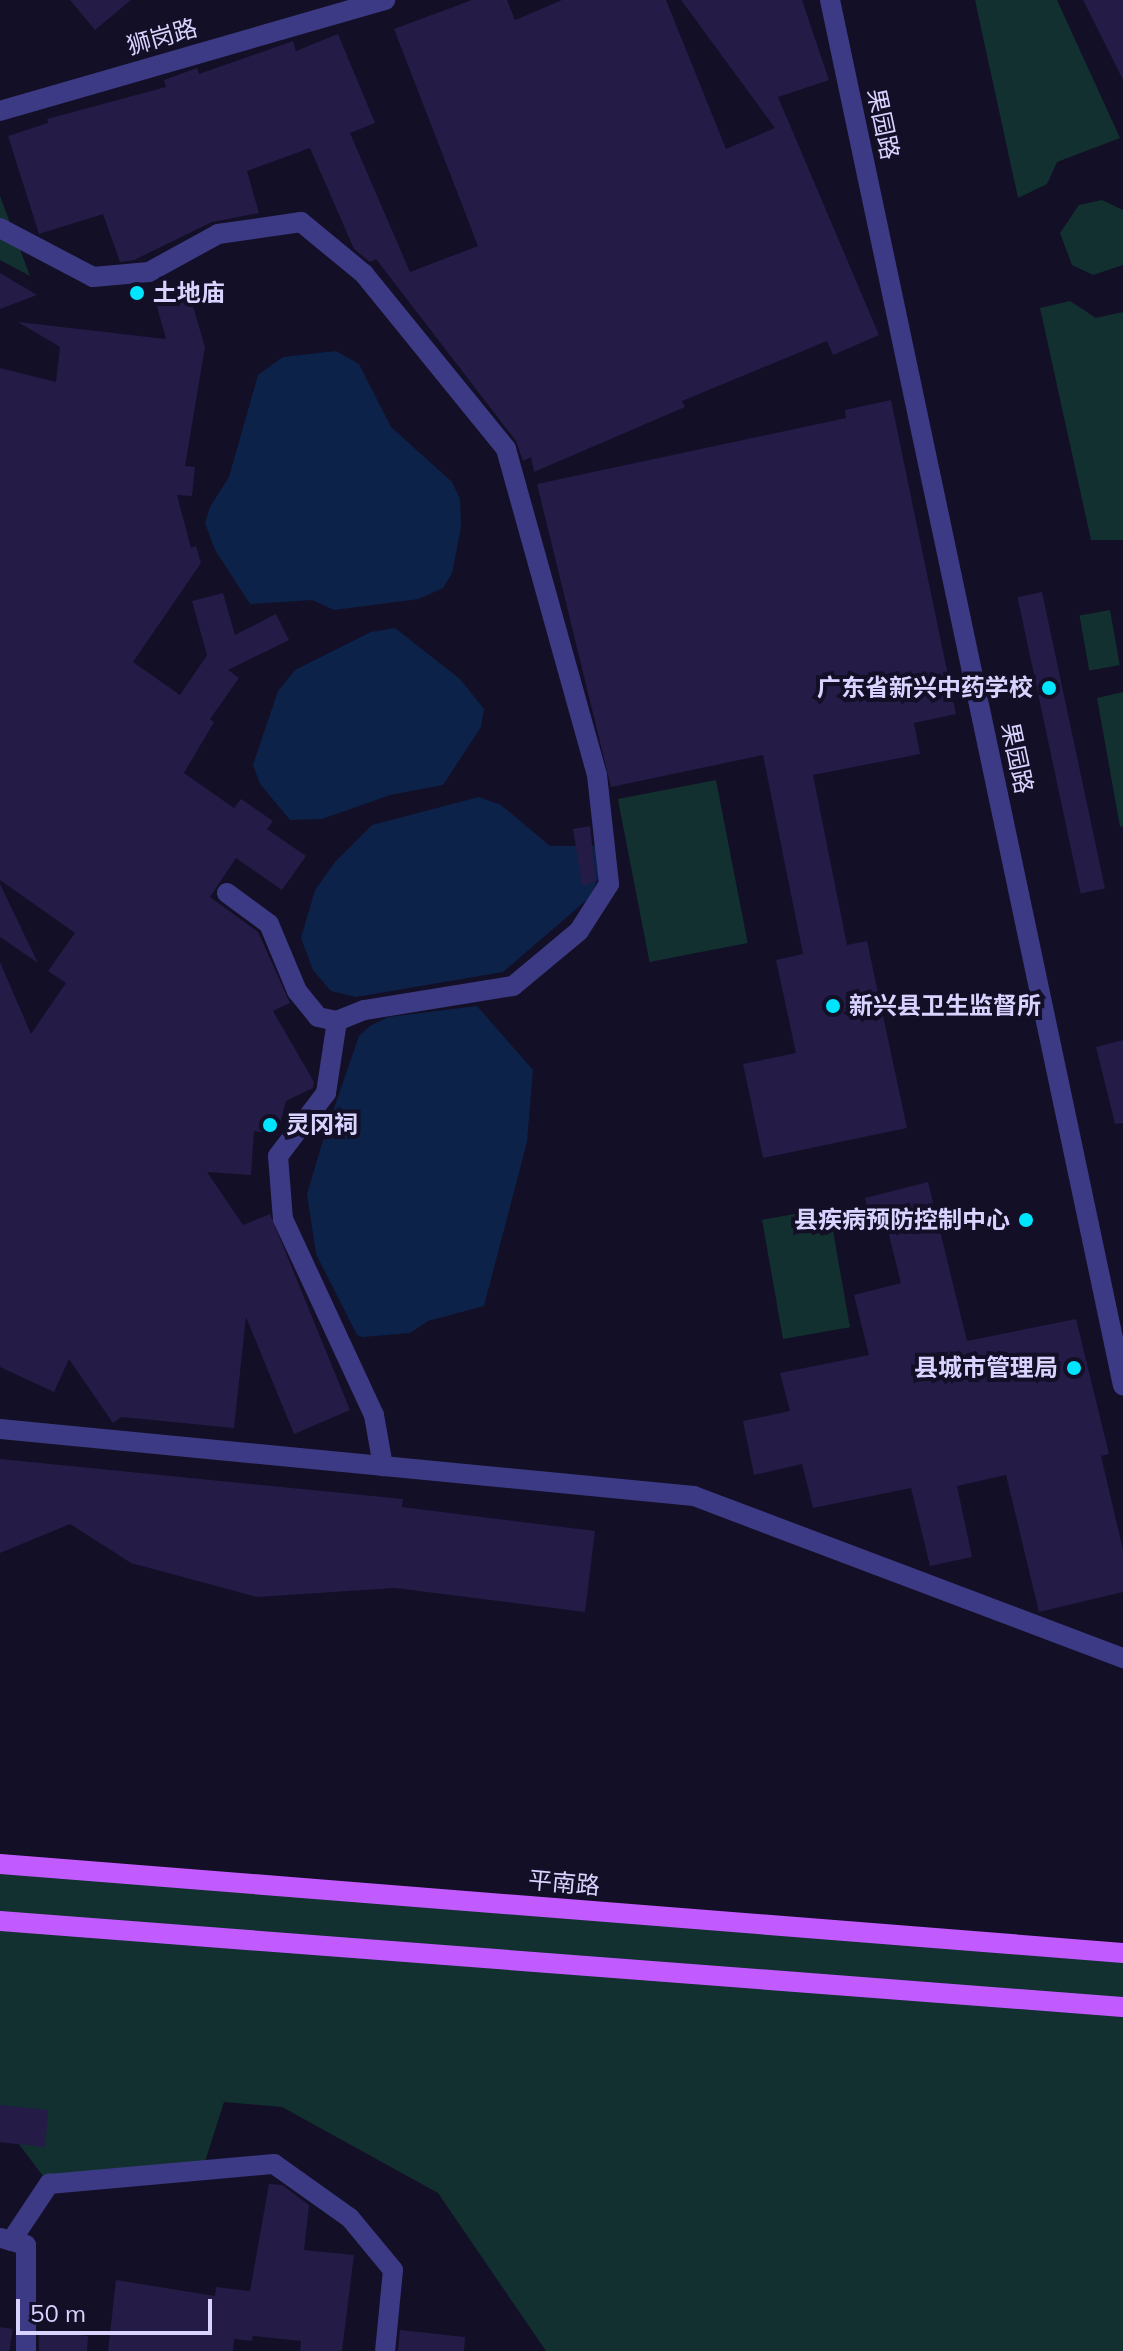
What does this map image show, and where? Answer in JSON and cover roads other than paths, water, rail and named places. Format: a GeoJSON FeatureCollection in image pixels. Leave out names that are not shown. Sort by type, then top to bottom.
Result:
{"type":"FeatureCollection","features":[{"type":"Feature","properties":{"kind":"main road","name":"平南路"},"geometry":{"type":"LineString","coordinates":[[0,1864],[1123,1953]]}},
{"type":"Feature","properties":{"kind":"main road"},"geometry":{"type":"LineString","coordinates":[[0,1921],[1123,2007]]}},
{"type":"Feature","properties":{"kind":"street","name":"狮岗路"},"geometry":{"type":"LineString","coordinates":[[0,111],[385,0]]}},
{"type":"Feature","properties":{"kind":"street","name":"果园路"},"geometry":{"type":"LineString","coordinates":[[830,0],[1123,1385]]}},
{"type":"Feature","properties":{"kind":"street"},"geometry":{"type":"LineString","coordinates":[[0,228],[93,277],[149,272],[218,234],[301,222],[364,274],[506,449],[597,775],[609,884],[579,931],[513,986],[364,1010],[337,1021],[318,1017],[297,991],[269,924],[227,893]]}},
{"type":"Feature","properties":{"kind":"street"},"geometry":{"type":"LineString","coordinates":[[337,1021],[326,1093],[278,1156],[283,1219],[374,1415],[383,1466]]}},
{"type":"Feature","properties":{"kind":"street"},"geometry":{"type":"LineString","coordinates":[[0,1429],[694,1496],[1123,1658]]}},
{"type":"Feature","properties":{"kind":"street"},"geometry":{"type":"LineString","coordinates":[[1078,1950],[1123,1942]]}},
{"type":"Feature","properties":{"kind":"street"},"geometry":{"type":"LineString","coordinates":[[26,2351],[26,2245],[6,2239],[49,2184],[274,2164],[350,2218],[393,2270],[385,2351]]}},
{"type":"Feature","properties":{"kind":"water"},"geometry":{"type":"Polygon","coordinates":[[[336,351],[359,364],[391,427],[452,482],[460,499],[461,527],[452,573],[443,588],[419,599],[334,610],[312,600],[250,604],[215,550],[205,523],[210,507],[229,477],[258,375],[283,357],[336,351]]]}},
{"type":"Feature","properties":{"kind":"water"},"geometry":{"type":"Polygon","coordinates":[[[395,628],[460,679],[484,709],[481,727],[443,785],[390,795],[322,819],[290,820],[260,784],[253,765],[278,691],[295,670],[371,632],[395,628]]]}},
{"type":"Feature","properties":{"kind":"water"},"geometry":{"type":"Polygon","coordinates":[[[479,797],[501,805],[550,846],[598,846],[600,875],[589,898],[503,972],[356,997],[331,991],[313,970],[301,938],[315,890],[335,862],[372,825],[479,797]]]}},
{"type":"Feature","properties":{"kind":"water"},"geometry":{"type":"Polygon","coordinates":[[[477,1006],[533,1070],[527,1142],[484,1306],[428,1321],[410,1333],[357,1335],[316,1254],[307,1194],[359,1036],[388,1017],[477,1006]]]}},
{"type":"Feature","properties":{"kind":"place","name":"土地庙"},"geometry":{"type":"Point","coordinates":[137,293]}},
{"type":"Feature","properties":{"kind":"place","name":"广东省新兴中药学校"},"geometry":{"type":"Point","coordinates":[1049,688]}},
{"type":"Feature","properties":{"kind":"place","name":"新兴县卫生监督所"},"geometry":{"type":"Point","coordinates":[833,1006]}},
{"type":"Feature","properties":{"kind":"place","name":"灵冈祠"},"geometry":{"type":"Point","coordinates":[270,1125]}},
{"type":"Feature","properties":{"kind":"place","name":"县疾病预防控制中心"},"geometry":{"type":"Point","coordinates":[1026,1220]}},
{"type":"Feature","properties":{"kind":"place","name":"县城市管理局"},"geometry":{"type":"Point","coordinates":[1074,1368]}}]}
